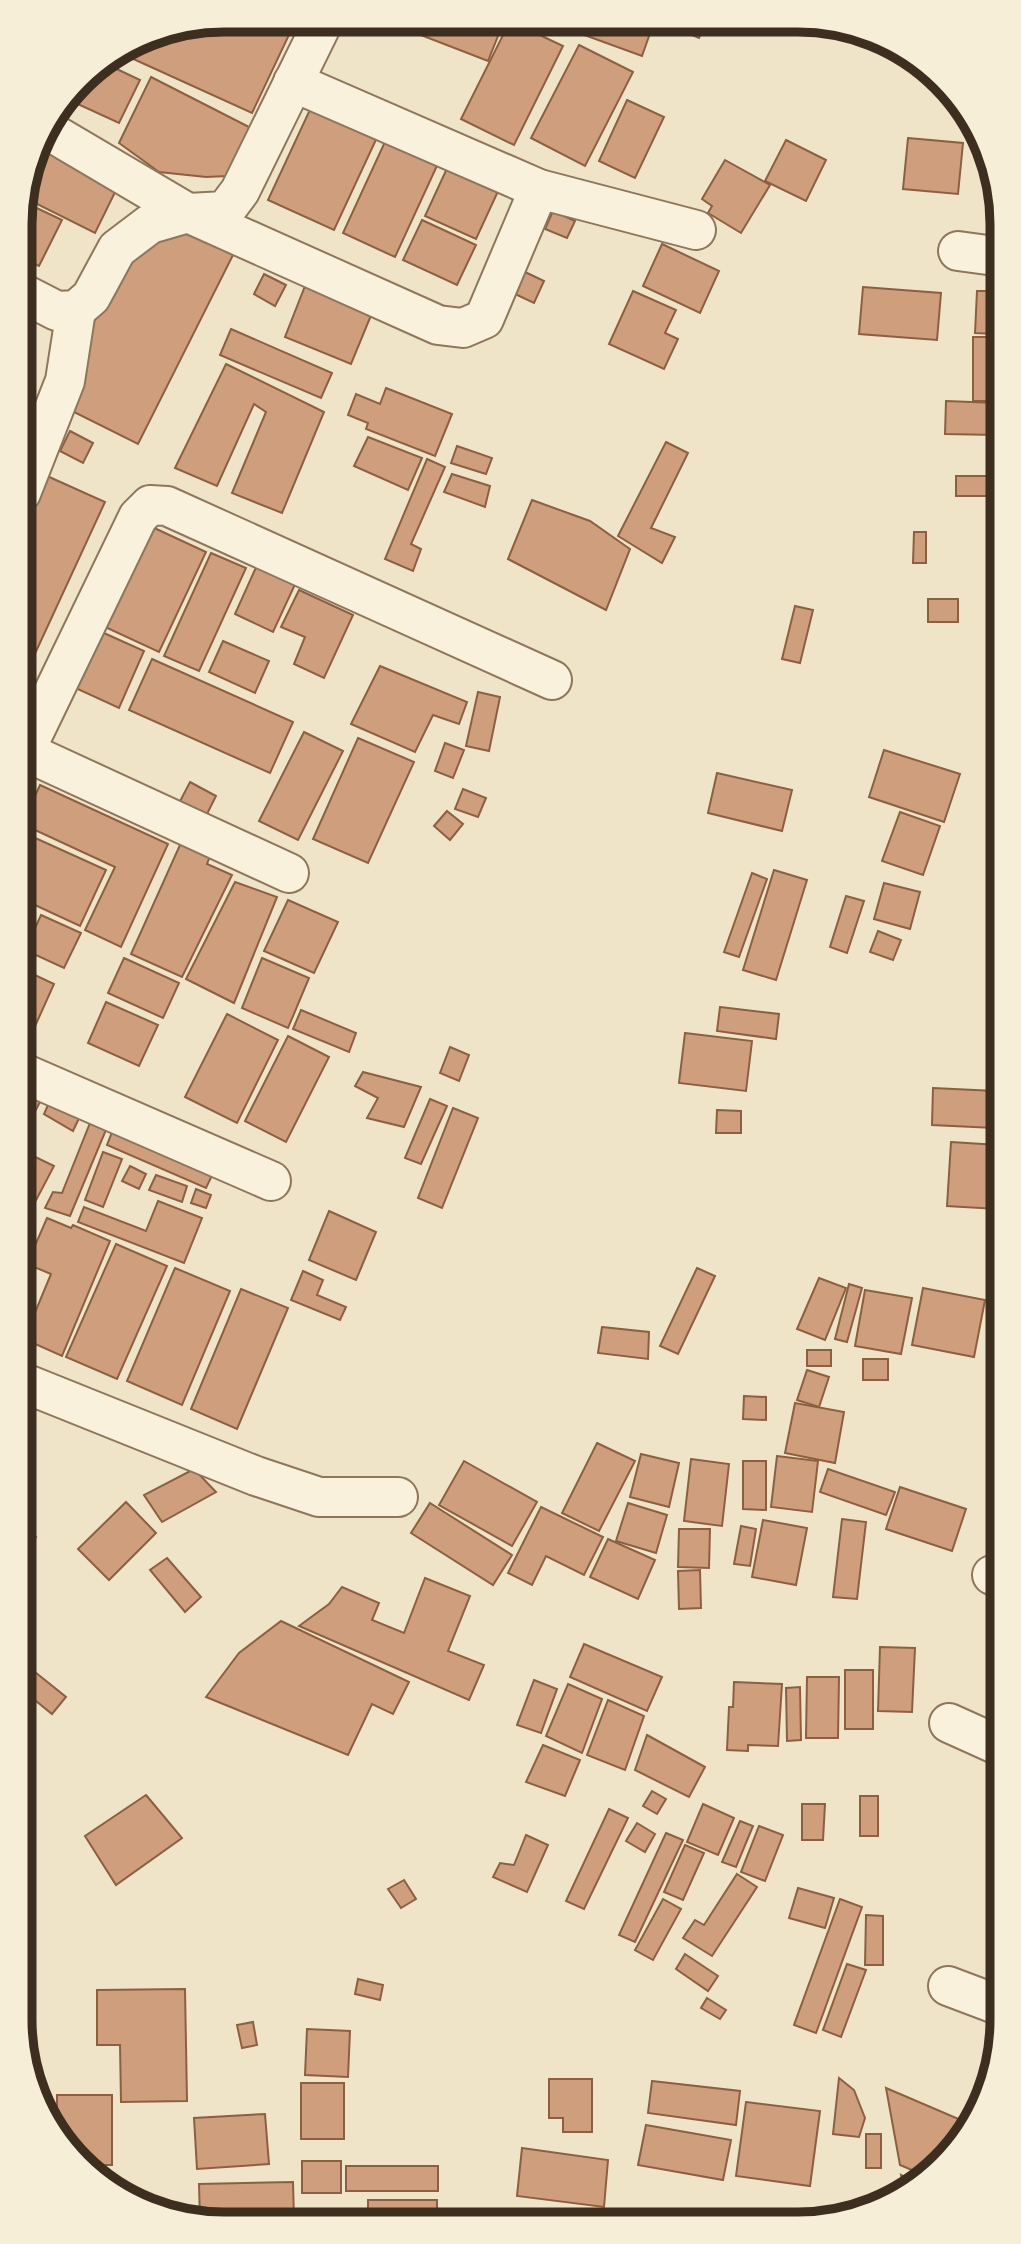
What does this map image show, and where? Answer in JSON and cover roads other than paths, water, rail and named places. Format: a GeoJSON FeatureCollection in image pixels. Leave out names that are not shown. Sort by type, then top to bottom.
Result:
{"type":"FeatureCollection","features":[{"type":"Feature","properties":{"kind":"street"},"geometry":{"type":"LineString","coordinates":[[32,298],[57,311],[76,310],[91,297],[117,248],[150,224],[188,213],[225,211],[240,191],[318,32]]}},
{"type":"Feature","properties":{"kind":"street"},"geometry":{"type":"LineString","coordinates":[[293,82],[539,189],[696,230]]}},
{"type":"Feature","properties":{"kind":"street"},"geometry":{"type":"LineString","coordinates":[[53,134],[188,213],[438,325],[463,328],[484,319],[539,189]]}},
{"type":"Feature","properties":{"kind":"street"},"geometry":{"type":"LineString","coordinates":[[958,251],[990,255]]}},
{"type":"Feature","properties":{"kind":"street"},"geometry":{"type":"LineString","coordinates":[[32,465],[65,381],[76,310]]}},
{"type":"Feature","properties":{"kind":"street"},"geometry":{"type":"LineString","coordinates":[[32,733],[138,517],[150,505],[167,506],[552,680]]}},
{"type":"Feature","properties":{"kind":"street"},"geometry":{"type":"LineString","coordinates":[[32,755],[289,873]]}},
{"type":"Feature","properties":{"kind":"street"},"geometry":{"type":"LineString","coordinates":[[32,1077],[271,1181]]}},
{"type":"Feature","properties":{"kind":"street"},"geometry":{"type":"LineString","coordinates":[[32,1386],[256,1476],[319,1497],[398,1497]]}},
{"type":"Feature","properties":{"kind":"street"},"geometry":{"type":"LineString","coordinates":[[949,1723],[989,1741]]}},
{"type":"Feature","properties":{"kind":"street"},"geometry":{"type":"LineString","coordinates":[[947,1986],[989,2002]]}}]}
